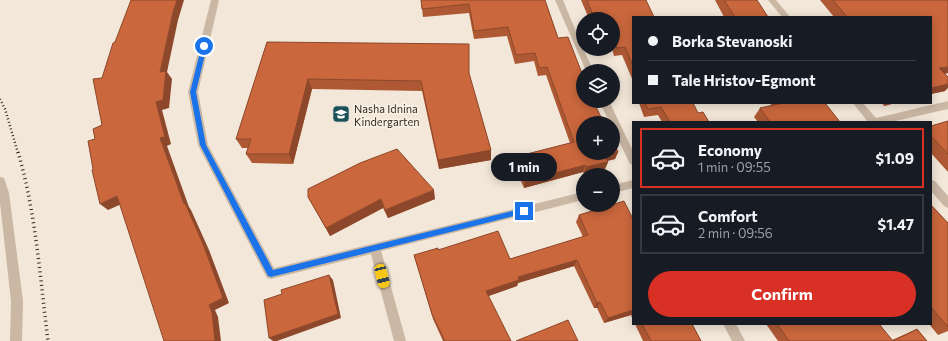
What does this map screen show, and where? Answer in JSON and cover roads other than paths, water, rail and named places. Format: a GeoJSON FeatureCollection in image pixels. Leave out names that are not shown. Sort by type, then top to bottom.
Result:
{"type":"FeatureCollection","features":[{"type":"Feature","properties":{"kind":"street"},"geometry":{"type":"LineString","coordinates":[[215,0],[193,92],[203,145],[271,274],[576,198]]}},
{"type":"Feature","properties":{"kind":"street"},"geometry":{"type":"LineString","coordinates":[[560,0],[574,37],[587,64]]}},
{"type":"Feature","properties":{"kind":"street"},"geometry":{"type":"LineString","coordinates":[[772,0],[785,16]]}},
{"type":"Feature","properties":{"kind":"street"},"geometry":{"type":"LineString","coordinates":[[859,104],[873,121]]}},
{"type":"Feature","properties":{"kind":"street"},"geometry":{"type":"LineString","coordinates":[[878,121],[948,104]]}},
{"type":"Feature","properties":{"kind":"street"},"geometry":{"type":"LineString","coordinates":[[607,108],[632,159]]}},
{"type":"Feature","properties":{"kind":"street"},"geometry":{"type":"LineString","coordinates":[[0,181],[4,193],[17,301],[16,341]]}},
{"type":"Feature","properties":{"kind":"street"},"geometry":{"type":"LineString","coordinates":[[620,187],[632,184]]}},
{"type":"Feature","properties":{"kind":"street"},"geometry":{"type":"LineString","coordinates":[[932,185],[948,203]]}},
{"type":"Feature","properties":{"kind":"street"},"geometry":{"type":"LineString","coordinates":[[375,248],[400,341]]}},
{"type":"Feature","properties":{"kind":"street"},"geometry":{"type":"LineString","coordinates":[[730,325],[739,341]]}},
{"type":"Feature","properties":{"kind":"railway"},"geometry":{"type":"LineString","coordinates":[[0,99],[5,109],[18,153]]}},
{"type":"Feature","properties":{"kind":"railway"},"geometry":{"type":"LineString","coordinates":[[18,152],[33,222],[48,341]]}},
{"type":"Feature","properties":{"kind":"place","name":"Nasha Idnina Kindergarten"},"geometry":{"type":"Point","coordinates":[341,114]}}]}
